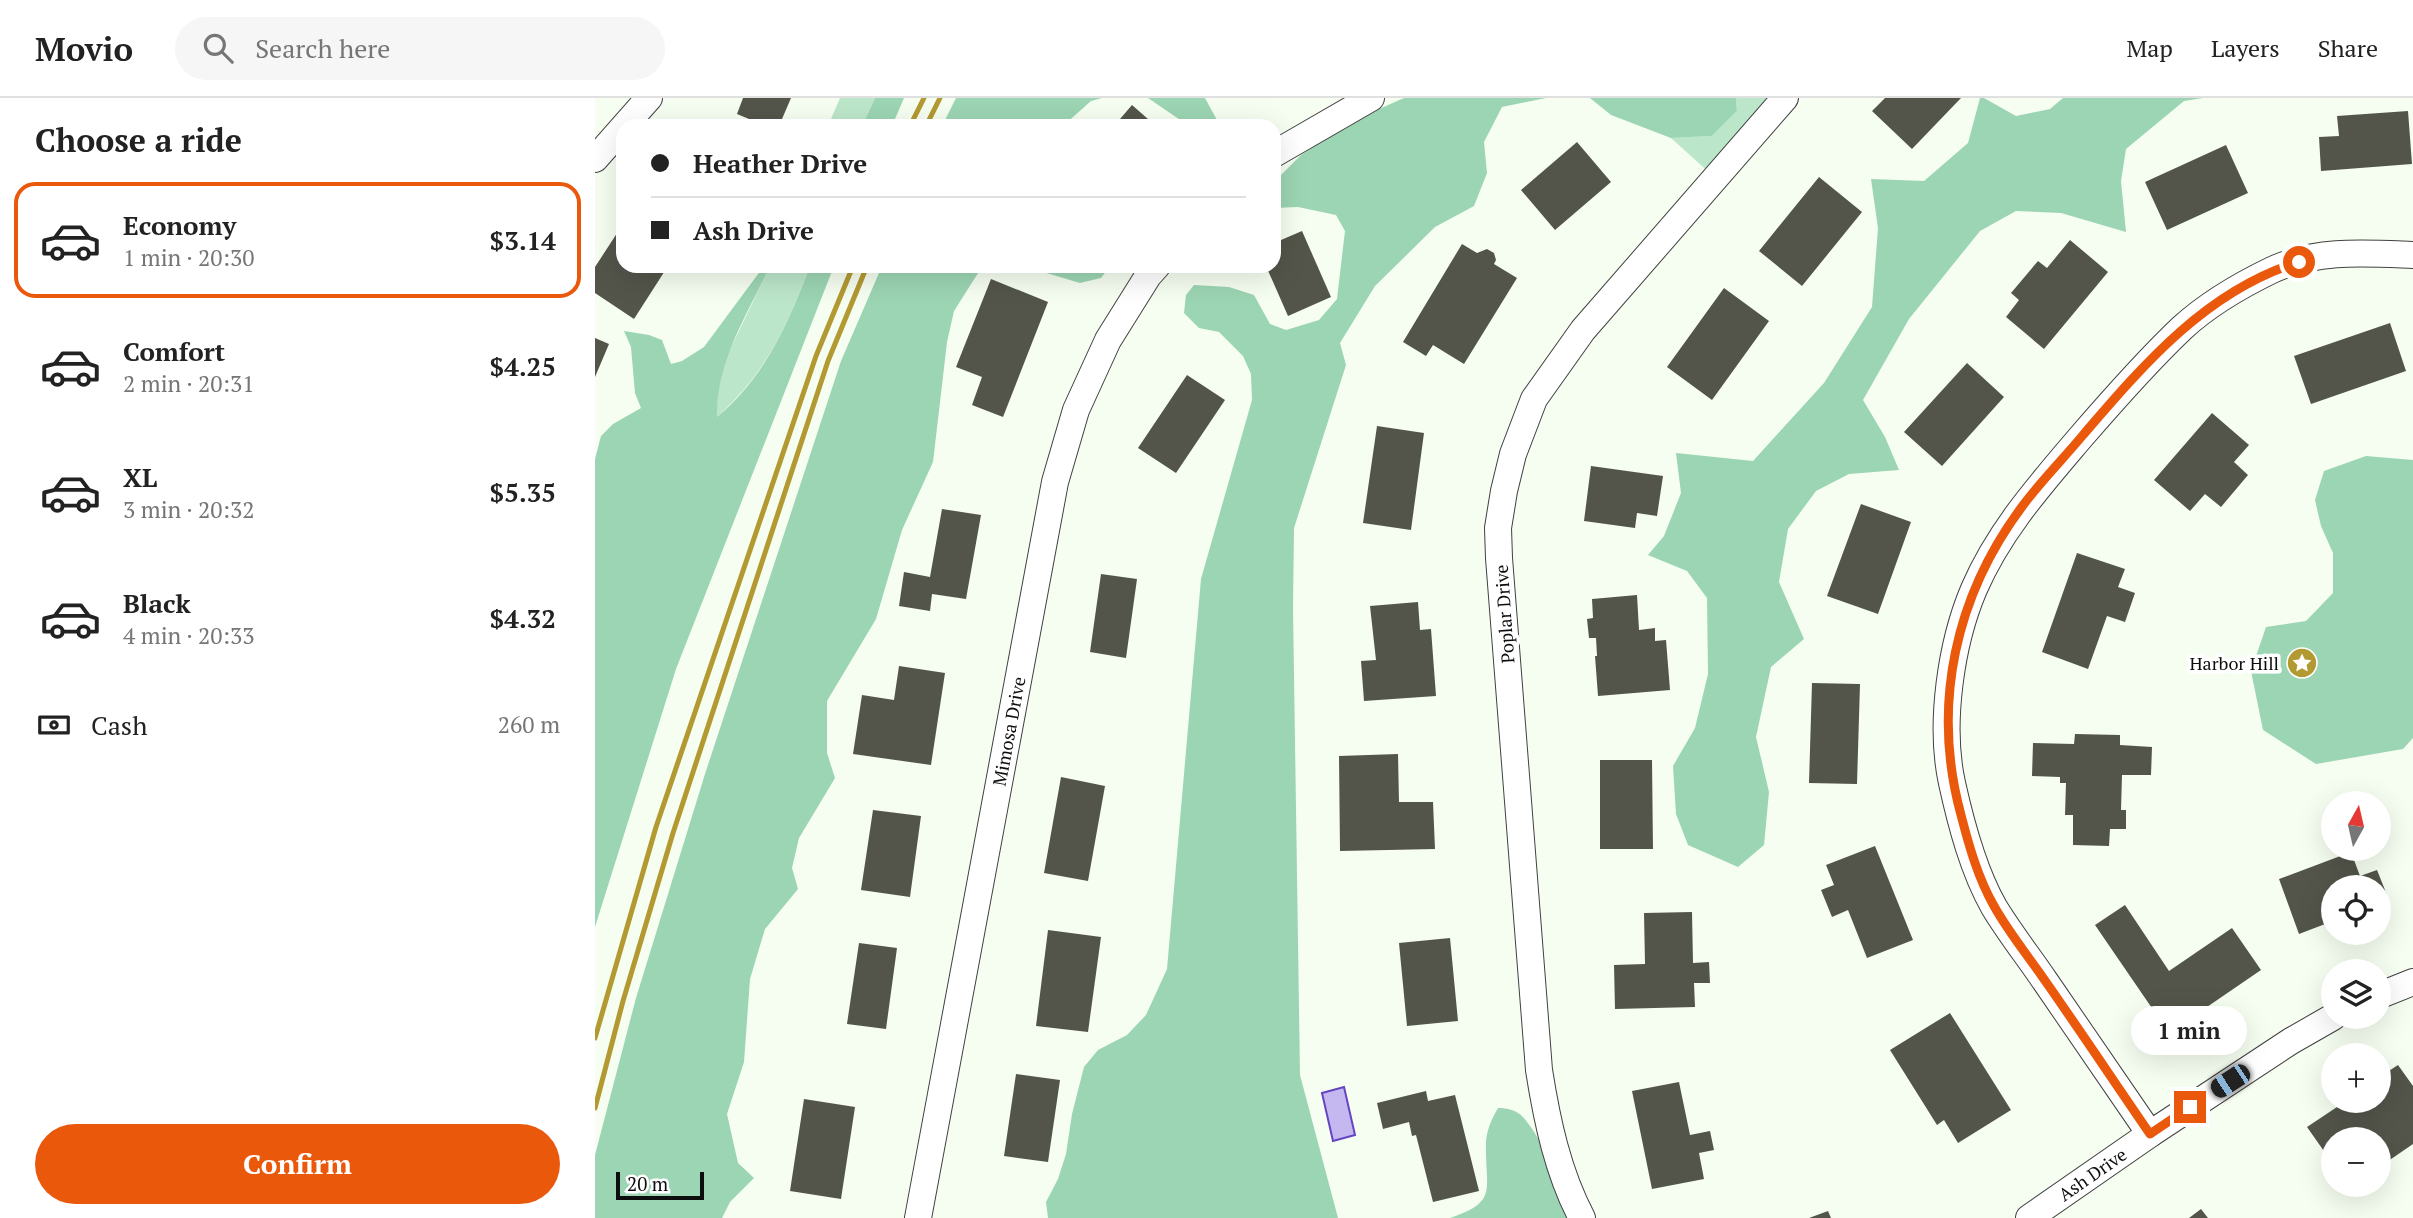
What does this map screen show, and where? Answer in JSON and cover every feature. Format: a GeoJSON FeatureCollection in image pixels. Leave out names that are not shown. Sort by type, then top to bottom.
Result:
{"type":"FeatureCollection","features":[{"type":"Feature","properties":{"kind":"street"},"geometry":{"type":"LineString","coordinates":[[630,119],[649,98]]}},
{"type":"Feature","properties":{"kind":"street"},"geometry":{"type":"LineString","coordinates":[[1281,150],[1371,98]]}},
{"type":"Feature","properties":{"kind":"street","name":"Poplar Drive"},"geometry":{"type":"LineString","coordinates":[[1582,1218],[1570,1194],[1546,1117],[1539,1070],[1499,558],[1498,528],[1504,491],[1513,454],[1534,399],[1583,330],[1785,98]]}},
{"type":"Feature","properties":{"kind":"street"},"geometry":{"type":"LineString","coordinates":[[595,159],[616,135]]}},
{"type":"Feature","properties":{"kind":"street"},"geometry":{"type":"LineString","coordinates":[[2150,1134],[1994,906],[1972,854],[1951,781],[1947,743],[1949,695],[1957,642],[1974,590],[1996,546],[2024,504],[2105,410],[2182,328],[2215,302],[2274,270],[2324,254],[2413,255]]}},
{"type":"Feature","properties":{"kind":"street","name":"Mimosa Drive"},"geometry":{"type":"LineString","coordinates":[[918,1218],[1055,482],[1076,410],[1108,340],[1152,273]]}},
{"type":"Feature","properties":{"kind":"street"},"geometry":{"type":"LineString","coordinates":[[2391,991],[2413,982]]}},
{"type":"Feature","properties":{"kind":"street","name":"Ash Drive"},"geometry":{"type":"LineString","coordinates":[[2029,1218],[2150,1134],[2321,1024]]}},
{"type":"Feature","properties":{"kind":"green space"},"geometry":{"type":"Polygon","coordinates":[[[840,98],[875,98],[865,119],[831,119],[840,98]]]}},
{"type":"Feature","properties":{"kind":"green space"},"geometry":{"type":"Polygon","coordinates":[[[875,98],[904,98],[895,119],[865,119],[875,98]]]}},
{"type":"Feature","properties":{"kind":"green space"},"geometry":{"type":"Polygon","coordinates":[[[956,98],[1102,98],[1091,101],[1071,119],[946,119],[956,98]]]}},
{"type":"Feature","properties":{"kind":"green space"},"geometry":{"type":"Polygon","coordinates":[[[1148,98],[1205,98],[1216,119],[1179,119],[1148,98]]]}},
{"type":"Feature","properties":{"kind":"green space"},"geometry":{"type":"Polygon","coordinates":[[[1404,98],[1546,98],[1502,107],[1484,142],[1487,173],[1474,206],[1435,227],[1375,286],[1340,343],[1346,365],[1294,528],[1300,1075],[1338,1218],[1048,1218],[1046,1202],[1058,1179],[1066,1154],[1072,1114],[1084,1067],[1098,1050],[1127,1035],[1146,1015],[1167,969],[1201,579],[1252,400],[1251,374],[1243,356],[1219,332],[1199,328],[1184,313],[1186,295],[1194,285],[1229,287],[1254,295],[1270,324],[1286,330],[1319,320],[1337,299],[1345,231],[1336,215],[1298,207],[1281,208],[1281,175],[1301,155],[1354,120],[1404,98]]]}},
{"type":"Feature","properties":{"kind":"green space"},"geometry":{"type":"Polygon","coordinates":[[[1590,98],[1736,98],[1737,111],[1712,136],[1671,138],[1611,115],[1590,98]]]}},
{"type":"Feature","properties":{"kind":"green space"},"geometry":{"type":"Polygon","coordinates":[[[1736,98],[1778,98],[1713,176],[1671,138],[1712,136],[1737,111],[1736,98]]]}},
{"type":"Feature","properties":{"kind":"green space"},"geometry":{"type":"Polygon","coordinates":[[[1980,98],[2016,116],[2050,109],[2063,98],[2203,98],[2184,101],[2126,149],[2121,181],[2126,232],[2061,213],[2016,211],[1980,231],[1909,319],[1863,400],[1885,437],[1899,470],[1849,474],[1816,491],[1788,529],[1779,582],[1804,639],[1771,667],[1756,737],[1769,792],[1764,845],[1738,867],[1688,845],[1676,814],[1673,766],[1695,728],[1708,674],[1707,598],[1687,571],[1648,555],[1664,536],[1681,493],[1676,453],[1753,461],[1824,383],[1872,307],[1878,228],[1871,179],[1924,181],[1968,143],[1980,98]]]}},
{"type":"Feature","properties":{"kind":"green space"},"geometry":{"type":"Polygon","coordinates":[[[759,273],[767,273],[727,358],[718,397],[717,417],[749,385],[762,367],[784,329],[807,273],[831,273],[676,669],[595,927],[595,459],[601,436],[613,424],[641,408],[635,393],[631,347],[624,331],[662,340],[671,364],[682,361],[704,347],[759,273]]]}},
{"type":"Feature","properties":{"kind":"green space"},"geometry":{"type":"Polygon","coordinates":[[[767,273],[807,273],[783,329],[762,366],[734,401],[716,418],[718,391],[725,360],[767,273]]]}},
{"type":"Feature","properties":{"kind":"green space"},"geometry":{"type":"Polygon","coordinates":[[[879,273],[978,273],[954,311],[947,342],[933,462],[902,530],[876,619],[827,701],[827,753],[835,778],[799,838],[792,868],[798,889],[765,929],[750,979],[744,1062],[727,1114],[738,1163],[754,1178],[730,1202],[722,1218],[595,1218],[595,1155],[636,998],[705,774],[841,361],[879,273]]]}},
{"type":"Feature","properties":{"kind":"green space"},"geometry":{"type":"Polygon","coordinates":[[[1046,273],[1105,273],[1101,278],[1080,283],[1046,273]]]}},
{"type":"Feature","properties":{"kind":"green space"},"geometry":{"type":"Polygon","coordinates":[[[2366,456],[2413,460],[2413,738],[2403,749],[2316,764],[2263,730],[2251,671],[2266,627],[2306,621],[2333,593],[2333,553],[2321,526],[2315,500],[2324,471],[2366,456]]]}},
{"type":"Feature","properties":{"kind":"green space"},"geometry":{"type":"Polygon","coordinates":[[[1498,1108],[1518,1113],[1531,1128],[1545,1152],[1572,1218],[1450,1218],[1475,1206],[1486,1193],[1486,1139],[1498,1108]]]}},
{"type":"Feature","properties":{"kind":"shaded area"},"geometry":{"type":"Polygon","coordinates":[[[1344,1087],[1355,1135],[1333,1141],[1322,1093],[1344,1087]]]}},
{"type":"Feature","properties":{"kind":"building"},"geometry":{"type":"Polygon","coordinates":[[[743,98],[791,98],[782,119],[749,119],[737,114],[743,98]]]}},
{"type":"Feature","properties":{"kind":"building"},"geometry":{"type":"Polygon","coordinates":[[[1885,98],[1961,98],[1912,149],[1872,111],[1885,98]]]}},
{"type":"Feature","properties":{"kind":"building"},"geometry":{"type":"Polygon","coordinates":[[[1132,105],[1148,119],[1120,119],[1132,105]]]}},
{"type":"Feature","properties":{"kind":"building"},"geometry":{"type":"Polygon","coordinates":[[[2408,111],[2412,164],[2321,171],[2319,137],[2339,136],[2337,116],[2408,111]]]}},
{"type":"Feature","properties":{"kind":"building"},"geometry":{"type":"Polygon","coordinates":[[[1577,142],[1611,182],[1555,230],[1521,190],[1577,142]]]}},
{"type":"Feature","properties":{"kind":"building"},"geometry":{"type":"Polygon","coordinates":[[[2226,145],[2248,193],[2167,230],[2145,182],[2226,145]]]}},
{"type":"Feature","properties":{"kind":"building"},"geometry":{"type":"Polygon","coordinates":[[[1819,177],[1862,212],[1802,286],[1759,251],[1819,177]]]}},
{"type":"Feature","properties":{"kind":"building"},"geometry":{"type":"Polygon","coordinates":[[[1302,231],[1331,297],[1288,316],[1269,273],[1281,273],[1281,240],[1302,231]]]}},
{"type":"Feature","properties":{"kind":"building"},"geometry":{"type":"Polygon","coordinates":[[[616,235],[616,273],[664,273],[634,319],[595,293],[595,267],[616,235]]]}},
{"type":"Feature","properties":{"kind":"building"},"geometry":{"type":"Polygon","coordinates":[[[2070,240],[2108,272],[2044,349],[2006,317],[2019,300],[2011,293],[2038,261],[2047,268],[2070,240]]]}},
{"type":"Feature","properties":{"kind":"building"},"geometry":{"type":"Polygon","coordinates":[[[1462,244],[1477,253],[1487,249],[1494,253],[1494,264],[1517,278],[1464,364],[1433,345],[1426,356],[1403,342],[1462,244]]]}},
{"type":"Feature","properties":{"kind":"building"},"geometry":{"type":"Polygon","coordinates":[[[991,279],[1048,302],[1003,417],[972,405],[982,377],[956,367],[991,279]]]}},
{"type":"Feature","properties":{"kind":"building"},"geometry":{"type":"Polygon","coordinates":[[[1724,288],[1769,321],[1712,400],[1667,367],[1724,288]]]}},
{"type":"Feature","properties":{"kind":"building"},"geometry":{"type":"Polygon","coordinates":[[[2390,323],[2406,371],[2311,404],[2294,356],[2390,323]]]}},
{"type":"Feature","properties":{"kind":"building"},"geometry":{"type":"Polygon","coordinates":[[[595,338],[609,344],[595,377],[595,338]]]}},
{"type":"Feature","properties":{"kind":"building"},"geometry":{"type":"Polygon","coordinates":[[[1967,363],[2004,397],[1942,466],[1904,432],[1967,363]]]}},
{"type":"Feature","properties":{"kind":"building"},"geometry":{"type":"Polygon","coordinates":[[[1187,375],[1225,400],[1176,473],[1138,448],[1187,375]]]}},
{"type":"Feature","properties":{"kind":"building"},"geometry":{"type":"Polygon","coordinates":[[[2212,413],[2249,445],[2234,462],[2248,475],[2221,507],[2205,494],[2190,511],[2154,480],[2212,413]]]}},
{"type":"Feature","properties":{"kind":"building"},"geometry":{"type":"Polygon","coordinates":[[[1377,426],[1424,433],[1411,530],[1363,523],[1377,426]]]}},
{"type":"Feature","properties":{"kind":"building"},"geometry":{"type":"Polygon","coordinates":[[[1591,466],[1663,476],[1657,516],[1637,513],[1635,528],[1584,521],[1591,466]]]}},
{"type":"Feature","properties":{"kind":"building"},"geometry":{"type":"Polygon","coordinates":[[[1861,504],[1911,522],[1878,614],[1827,596],[1861,504]]]}},
{"type":"Feature","properties":{"kind":"building"},"geometry":{"type":"Polygon","coordinates":[[[942,509],[981,515],[966,599],[932,594],[930,611],[899,606],[904,572],[930,577],[942,509]]]}},
{"type":"Feature","properties":{"kind":"building"},"geometry":{"type":"Polygon","coordinates":[[[2077,553],[2125,569],[2118,587],[2135,593],[2125,622],[2107,616],[2088,669],[2042,652],[2077,553]]]}},
{"type":"Feature","properties":{"kind":"building"},"geometry":{"type":"Polygon","coordinates":[[[1101,574],[1137,579],[1126,658],[1090,652],[1101,574]]]}},
{"type":"Feature","properties":{"kind":"building"},"geometry":{"type":"Polygon","coordinates":[[[1637,595],[1639,630],[1655,628],[1655,641],[1666,640],[1670,690],[1598,696],[1596,638],[1589,638],[1587,619],[1593,618],[1592,599],[1637,595]]]}},
{"type":"Feature","properties":{"kind":"building"},"geometry":{"type":"Polygon","coordinates":[[[1418,602],[1420,630],[1431,629],[1436,696],[1364,701],[1361,661],[1376,660],[1370,606],[1418,602]]]}},
{"type":"Feature","properties":{"kind":"building"},"geometry":{"type":"Polygon","coordinates":[[[899,666],[945,673],[931,765],[853,754],[862,695],[894,700],[899,666]]]}},
{"type":"Feature","properties":{"kind":"building"},"geometry":{"type":"Polygon","coordinates":[[[1812,683],[1860,684],[1857,784],[1809,783],[1812,683]]]}},
{"type":"Feature","properties":{"kind":"building"},"geometry":{"type":"Polygon","coordinates":[[[2075,734],[2120,735],[2120,745],[2152,747],[2151,775],[2122,775],[2121,810],[2126,810],[2126,829],[2110,829],[2109,846],[2073,845],[2073,815],[2065,815],[2066,783],[2060,783],[2060,777],[2032,776],[2033,743],[2074,744],[2075,734]]]}},
{"type":"Feature","properties":{"kind":"building"},"geometry":{"type":"Polygon","coordinates":[[[1398,754],[1399,802],[1433,802],[1435,849],[1340,851],[1339,756],[1398,754]]]}},
{"type":"Feature","properties":{"kind":"building"},"geometry":{"type":"Polygon","coordinates":[[[1600,760],[1652,760],[1653,849],[1600,849],[1600,760]]]}},
{"type":"Feature","properties":{"kind":"building"},"geometry":{"type":"Polygon","coordinates":[[[1061,777],[1105,786],[1088,881],[1044,873],[1061,777]]]}},
{"type":"Feature","properties":{"kind":"building"},"geometry":{"type":"Polygon","coordinates":[[[873,810],[921,816],[910,897],[861,890],[873,810]]]}},
{"type":"Feature","properties":{"kind":"building"},"geometry":{"type":"Polygon","coordinates":[[[1875,846],[1913,940],[1867,958],[1848,910],[1832,917],[1821,890],[1834,885],[1826,865],[1875,846]]]}},
{"type":"Feature","properties":{"kind":"building"},"geometry":{"type":"Polygon","coordinates":[[[2327,861],[2354,861],[2360,875],[2321,875],[2321,926],[2299,934],[2279,879],[2327,861]]]}},
{"type":"Feature","properties":{"kind":"building"},"geometry":{"type":"Polygon","coordinates":[[[2377,870],[2379,875],[2363,875],[2377,870]]]}},
{"type":"Feature","properties":{"kind":"building"},"geometry":{"type":"Polygon","coordinates":[[[2125,905],[2169,971],[2232,928],[2261,970],[2169,1033],[2095,925],[2125,905]]]}},
{"type":"Feature","properties":{"kind":"building"},"geometry":{"type":"Polygon","coordinates":[[[1692,912],[1693,963],[1709,962],[1710,983],[1694,983],[1695,1007],[1615,1009],[1614,965],[1645,964],[1644,913],[1692,912]]]}},
{"type":"Feature","properties":{"kind":"building"},"geometry":{"type":"Polygon","coordinates":[[[1048,930],[1101,937],[1088,1032],[1036,1026],[1048,930]]]}},
{"type":"Feature","properties":{"kind":"building"},"geometry":{"type":"Polygon","coordinates":[[[1450,938],[1458,1021],[1407,1026],[1399,943],[1450,938]]]}},
{"type":"Feature","properties":{"kind":"building"},"geometry":{"type":"Polygon","coordinates":[[[859,943],[897,948],[886,1029],[847,1024],[859,943]]]}},
{"type":"Feature","properties":{"kind":"building"},"geometry":{"type":"Polygon","coordinates":[[[1950,1013],[2011,1110],[1958,1143],[1944,1120],[1937,1125],[1890,1050],[1950,1013]]]}},
{"type":"Feature","properties":{"kind":"building"},"geometry":{"type":"Polygon","coordinates":[[[2398,1065],[2413,1086],[2413,1144],[2391,1159],[2391,1127],[2321,1127],[2321,1147],[2307,1127],[2328,1113],[2391,1113],[2391,1070],[2398,1065]]]}},
{"type":"Feature","properties":{"kind":"building"},"geometry":{"type":"Polygon","coordinates":[[[1016,1074],[1060,1080],[1048,1162],[1004,1156],[1016,1074]]]}},
{"type":"Feature","properties":{"kind":"building"},"geometry":{"type":"Polygon","coordinates":[[[1679,1082],[1690,1135],[1710,1131],[1714,1150],[1699,1153],[1704,1179],[1652,1189],[1632,1091],[1679,1082]]]}},
{"type":"Feature","properties":{"kind":"building"},"geometry":{"type":"Polygon","coordinates":[[[1426,1091],[1428,1101],[1455,1095],[1479,1191],[1433,1202],[1416,1135],[1412,1136],[1409,1122],[1383,1129],[1377,1103],[1426,1091]]]}},
{"type":"Feature","properties":{"kind":"building"},"geometry":{"type":"Polygon","coordinates":[[[804,1099],[855,1107],[841,1199],[790,1191],[804,1099]]]}},
{"type":"Feature","properties":{"kind":"building"},"geometry":{"type":"Polygon","coordinates":[[[2201,1209],[2208,1218],[2189,1218],[2201,1209]]]}},
{"type":"Feature","properties":{"kind":"building"},"geometry":{"type":"Polygon","coordinates":[[[1828,1211],[1831,1218],[1809,1218],[1828,1211]]]}},
{"type":"Feature","properties":{"kind":"railway"},"geometry":{"type":"LineString","coordinates":[[914,119],[924,98]]}},
{"type":"Feature","properties":{"kind":"railway"},"geometry":{"type":"LineString","coordinates":[[930,119],[940,98]]}},
{"type":"Feature","properties":{"kind":"railway"},"geometry":{"type":"LineString","coordinates":[[595,1038],[656,827],[816,356],[850,273]]}},
{"type":"Feature","properties":{"kind":"railway"},"geometry":{"type":"LineString","coordinates":[[595,1108],[623,1001],[673,833],[828,361],[864,273]]}},
{"type":"Feature","properties":{"kind":"place","name":"Harbor Hill"},"geometry":{"type":"Point","coordinates":[2302,663]}},
{"type":"Feature","properties":{"kind":"route"},"geometry":{"type":"LineString","coordinates":[[2190,1107],[2150,1134],[1994,906],[1972,854],[1951,781],[1947,743],[1949,695],[1957,642],[1974,590],[1996,546],[2024,504],[2105,410],[2182,328],[2215,302],[2274,270],[2299,262]]}}]}
